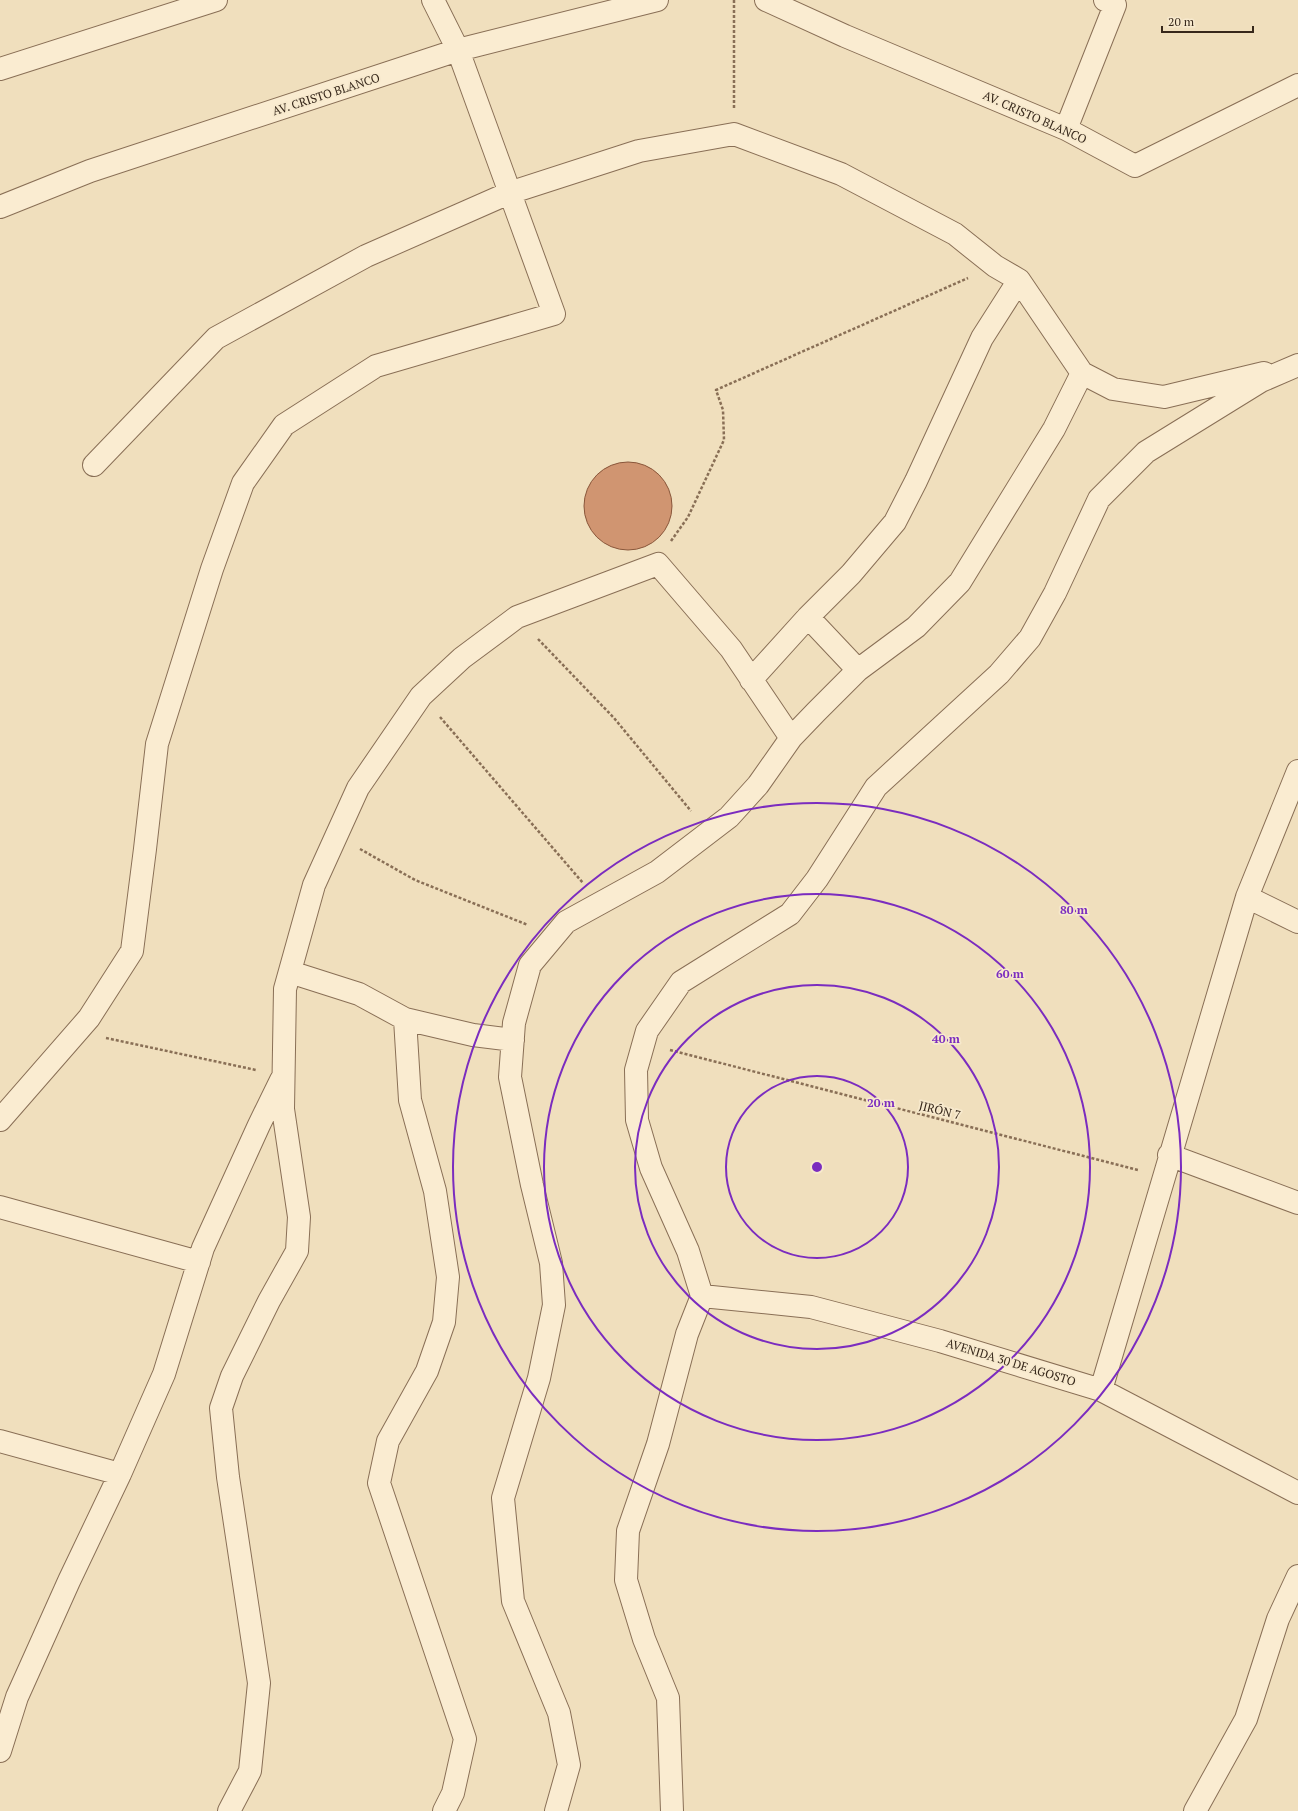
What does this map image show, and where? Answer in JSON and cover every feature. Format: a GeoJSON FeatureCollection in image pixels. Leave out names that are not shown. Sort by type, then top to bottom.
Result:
{"type":"FeatureCollection","features":[{"type":"Feature","properties":{"kind":"street"},"geometry":{"type":"LineString","coordinates":[[0,69],[216,0]]}},
{"type":"Feature","properties":{"kind":"street"},"geometry":{"type":"LineString","coordinates":[[0,1120],[89,1018],[132,951],[157,744],[212,569],[243,483],[284,425],[376,366],[554,314],[458,50],[433,0]]}},
{"type":"Feature","properties":{"kind":"street","name":"AV. CRISTO BLANCO"},"geometry":{"type":"LineString","coordinates":[[0,207],[90,171],[458,50],[657,0]]}},
{"type":"Feature","properties":{"kind":"street","name":"AV. CRISTO BLANCO"},"geometry":{"type":"LineString","coordinates":[[766,0],[845,36],[1066,129],[1135,166],[1298,85]]}},
{"type":"Feature","properties":{"kind":"street"},"geometry":{"type":"LineString","coordinates":[[1066,129],[1115,5],[1105,0]]}},
{"type":"Feature","properties":{"kind":"street"},"geometry":{"type":"LineString","coordinates":[[94,465],[216,338],[366,256],[509,193],[639,151],[734,134],[841,174],[955,234],[995,266],[1019,280],[1082,373],[1113,389],[1164,397],[1297,366]]}},
{"type":"Feature","properties":{"kind":"street"},"geometry":{"type":"LineString","coordinates":[[752,680],[808,617],[851,574],[895,522],[916,481],[982,338],[1019,280]]}},
{"type":"Feature","properties":{"kind":"street"},"geometry":{"type":"LineString","coordinates":[[672,1811],[668,1698],[644,1639],[626,1580],[628,1532],[658,1444],[687,1334],[702,1296],[688,1251],[651,1168],[637,1120],[636,1070],[647,1031],[681,982],[790,914],[817,880],[876,787],[999,674],[1030,638],[1055,593],[1099,499],[1146,452],[1261,381],[1297,366]]}},
{"type":"Feature","properties":{"kind":"street"},"geometry":{"type":"LineString","coordinates":[[556,1811],[569,1764],[559,1713],[513,1601],[503,1498],[539,1378],[554,1305],[551,1263],[532,1185],[510,1077],[514,1023],[530,965],[566,922],[657,872],[729,817],[758,785],[791,738],[858,670],[916,627],[960,582],[1054,429],[1082,373]]}},
{"type":"Feature","properties":{"kind":"street"},"geometry":{"type":"LineString","coordinates":[[229,1811],[250,1771],[259,1683],[228,1477],[221,1408],[235,1369],[269,1301],[297,1251],[299,1217],[283,1109],[285,989],[314,885],[358,788],[421,696],[462,658],[517,617],[658,564],[731,648],[791,738]]}},
{"type":"Feature","properties":{"kind":"street"},"geometry":{"type":"LineString","coordinates":[[808,617],[858,670]]}},
{"type":"Feature","properties":{"kind":"street"},"geometry":{"type":"LineString","coordinates":[[1101,1390],[1247,897],[1298,771]]}},
{"type":"Feature","properties":{"kind":"street"},"geometry":{"type":"LineString","coordinates":[[1247,897],[1298,922]]}},
{"type":"Feature","properties":{"kind":"street"},"geometry":{"type":"LineString","coordinates":[[290,972],[359,994],[405,1019],[474,1035],[513,1040]]}},
{"type":"Feature","properties":{"kind":"street"},"geometry":{"type":"LineString","coordinates":[[405,1019],[410,1100],[435,1191],[448,1277],[444,1322],[430,1364],[388,1441],[379,1483],[465,1739],[453,1792],[444,1811]]}},
{"type":"Feature","properties":{"kind":"street"},"geometry":{"type":"LineString","coordinates":[[0,1751],[17,1697],[69,1581],[120,1474],[164,1374],[203,1248],[259,1125],[284,1076]]}},
{"type":"Feature","properties":{"kind":"street"},"geometry":{"type":"LineString","coordinates":[[1170,1155],[1298,1203]]}},
{"type":"Feature","properties":{"kind":"street"},"geometry":{"type":"LineString","coordinates":[[0,1207],[199,1262]]}},
{"type":"Feature","properties":{"kind":"street","name":"AVENIDA 30 DE AGOSTO"},"geometry":{"type":"LineString","coordinates":[[702,1296],[811,1307],[940,1341],[1101,1390],[1298,1493]]}},
{"type":"Feature","properties":{"kind":"street"},"geometry":{"type":"LineString","coordinates":[[0,1441],[120,1474]]}},
{"type":"Feature","properties":{"kind":"street"},"geometry":{"type":"LineString","coordinates":[[1195,1811],[1246,1719],[1278,1619],[1298,1576]]}},
{"type":"Feature","properties":{"kind":"path"},"geometry":{"type":"LineString","coordinates":[[734,0],[734,134]]}},
{"type":"Feature","properties":{"kind":"path"},"geometry":{"type":"LineString","coordinates":[[658,564],[671,540],[688,517],[724,440],[723,410],[716,390],[995,266]]}},
{"type":"Feature","properties":{"kind":"path"},"geometry":{"type":"LineString","coordinates":[[517,617],[614,718],[709,832]]}},
{"type":"Feature","properties":{"kind":"path"},"geometry":{"type":"LineString","coordinates":[[421,696],[600,903]]}},
{"type":"Feature","properties":{"kind":"path"},"geometry":{"type":"LineString","coordinates":[[336,836],[415,880],[555,935]]}},
{"type":"Feature","properties":{"kind":"path"},"geometry":{"type":"LineString","coordinates":[[76,1032],[284,1076]]}},
{"type":"Feature","properties":{"kind":"path","name":"JIRÓN 7"},"geometry":{"type":"LineString","coordinates":[[643,1043],[1164,1176]]}},
{"type":"Feature","properties":{"kind":"building"},"geometry":{"type":"Polygon","coordinates":[[[628,462],[645,465],[659,475],[669,489],[672,506],[669,523],[659,537],[645,547],[628,550],[611,547],[597,537],[587,523],[584,506],[587,489],[597,475],[611,465],[628,462]]]}}]}
